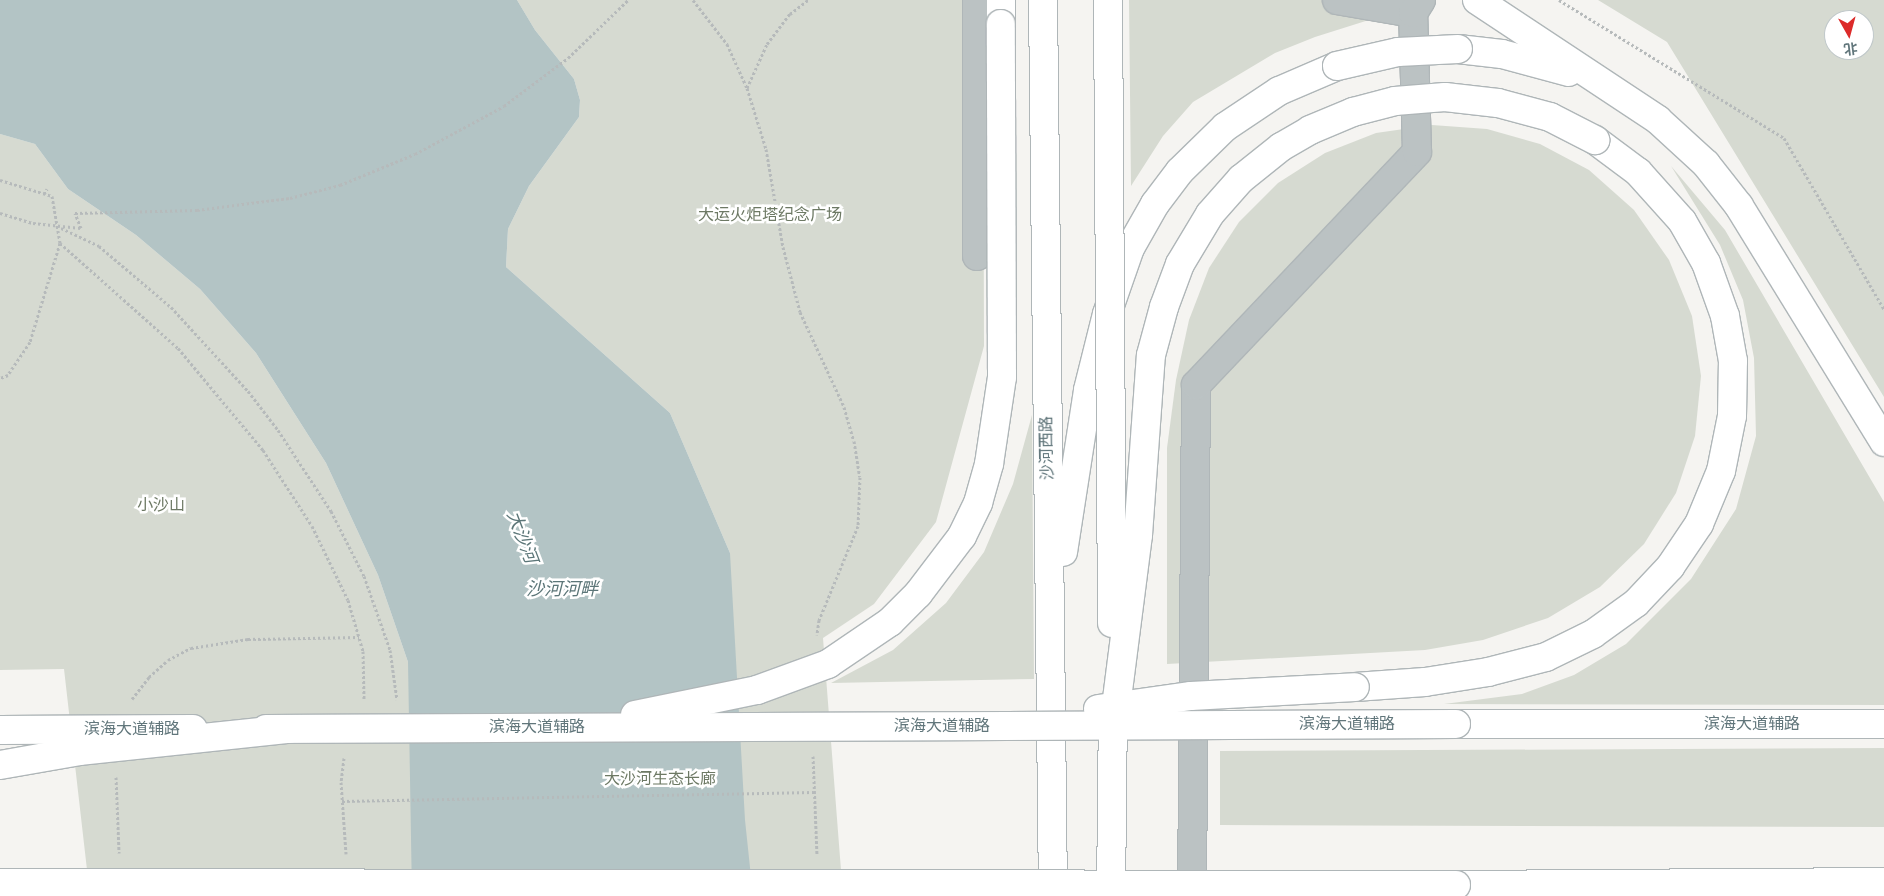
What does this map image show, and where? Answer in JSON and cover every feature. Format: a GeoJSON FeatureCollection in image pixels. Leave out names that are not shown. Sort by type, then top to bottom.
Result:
{"type":"FeatureCollection","features":[{"type":"Feature","properties":{"kind":"main road","name":"沙河西路"},"geometry":{"type":"LineString","coordinates":[[1043,0],[1052,896]]}},
{"type":"Feature","properties":{"kind":"main road"},"geometry":{"type":"LineString","coordinates":[[1108,0],[1113,730],[1111,896]]}},
{"type":"Feature","properties":{"kind":"main road"},"geometry":{"type":"LineString","coordinates":[[1479,1],[1605,87],[1658,120],[1706,164],[1739,206],[1884,442]]}},
{"type":"Feature","properties":{"kind":"main road"},"geometry":{"type":"LineString","coordinates":[[522,727],[634,715],[791,680],[828,664],[861,645],[904,608],[943,564],[978,502],[992,446],[1001,386],[1004,337],[1001,12]]}},
{"type":"Feature","properties":{"kind":"main road"},"geometry":{"type":"LineString","coordinates":[[1050,700],[1064,544],[1076,456],[1107,314],[1130,248],[1155,204],[1180,171],[1225,127],[1279,91],[1337,66],[1398,52],[1458,49],[1502,54],[1553,66],[1605,87]]}},
{"type":"Feature","properties":{"kind":"main road"},"geometry":{"type":"LineString","coordinates":[[955,726],[1191,696],[1434,681],[1488,672],[1546,657],[1593,634],[1636,603],[1670,567],[1699,524],[1721,471],[1732,416],[1733,361],[1725,316],[1706,263],[1682,221],[1638,172],[1595,140],[1550,117],[1498,102],[1445,97],[1395,101],[1353,112],[1310,130],[1281,147],[1241,179],[1210,214],[1180,264],[1164,307],[1151,356],[1138,535],[1113,730]]}},
{"type":"Feature","properties":{"kind":"main road","name":"滨海大道辅路"},"geometry":{"type":"LineString","coordinates":[[0,730],[1884,724]]}},
{"type":"Feature","properties":{"kind":"main road"},"geometry":{"type":"LineString","coordinates":[[0,765],[79,751],[289,729]]}},
{"type":"Feature","properties":{"kind":"main road"},"geometry":{"type":"LineString","coordinates":[[0,883],[1456,885],[1884,882]]}},
{"type":"Feature","properties":{"kind":"lane"},"geometry":{"type":"LineString","coordinates":[[977,0],[977,256]]}},
{"type":"Feature","properties":{"kind":"lane"},"geometry":{"type":"LineString","coordinates":[[1192,896],[1196,385],[1417,152],[1417,6],[1337,0]]}},
{"type":"Feature","properties":{"kind":"path"},"geometry":{"type":"LineString","coordinates":[[0,213],[33,223],[81,228],[75,213],[158,213],[261,203],[316,192],[366,176],[462,131],[525,92],[568,58],[628,0]]}},
{"type":"Feature","properties":{"kind":"path"},"geometry":{"type":"LineString","coordinates":[[693,0],[726,44],[747,88],[766,149],[783,247],[800,312],[844,406],[860,477],[858,526],[819,620],[816,637]]}},
{"type":"Feature","properties":{"kind":"path"},"geometry":{"type":"LineString","coordinates":[[747,88],[767,44],[790,14],[808,0]]}},
{"type":"Feature","properties":{"kind":"path"},"geometry":{"type":"LineString","coordinates":[[1559,0],[1784,138],[1884,309]]}},
{"type":"Feature","properties":{"kind":"path"},"geometry":{"type":"LineString","coordinates":[[0,180],[52,196],[60,243],[30,342],[8,375],[0,378]]}},
{"type":"Feature","properties":{"kind":"path"},"geometry":{"type":"LineString","coordinates":[[44,194],[47,189]]}},
{"type":"Feature","properties":{"kind":"path"},"geometry":{"type":"LineString","coordinates":[[58,226],[99,246],[165,301],[212,350],[278,430],[331,511],[364,576],[390,650],[398,705]]}},
{"type":"Feature","properties":{"kind":"path"},"geometry":{"type":"LineString","coordinates":[[60,243],[178,348],[237,415],[312,526],[333,564],[359,638]]}},
{"type":"Feature","properties":{"kind":"path"},"geometry":{"type":"LineString","coordinates":[[814,754],[817,858]]}},
{"type":"Feature","properties":{"kind":"path"},"geometry":{"type":"LineString","coordinates":[[346,858],[342,801],[814,792]]}},
{"type":"Feature","properties":{"kind":"green space"},"geometry":{"type":"Polygon","coordinates":[[[517,0],[983,0],[984,346],[936,522],[874,604],[823,638],[843,896],[90,896],[64,669],[0,670],[0,134],[35,144],[68,189],[136,235],[200,289],[256,353],[326,463],[378,575],[408,662],[730,553],[670,413],[506,267],[508,229],[529,186],[579,117],[580,100],[574,79],[535,30],[517,0]]]}},
{"type":"Feature","properties":{"kind":"green space"},"geometry":{"type":"Polygon","coordinates":[[[1129,0],[1372,0],[1372,19],[1315,37],[1275,53],[1193,102],[1163,136],[1131,186],[1129,0]]]}},
{"type":"Feature","properties":{"kind":"green space"},"geometry":{"type":"Polygon","coordinates":[[[1598,0],[1884,0],[1884,397],[1667,42],[1598,0]]]}},
{"type":"Feature","properties":{"kind":"green space"},"geometry":{"type":"Polygon","coordinates":[[[1432,125],[1487,129],[1540,144],[1589,170],[1634,210],[1669,260],[1692,316],[1701,376],[1695,436],[1676,493],[1644,544],[1600,587],[1548,618],[1483,640],[1425,650],[1167,664],[1167,448],[1176,380],[1189,320],[1209,268],[1239,222],[1278,183],[1325,153],[1376,133],[1432,125]]]}},
{"type":"Feature","properties":{"kind":"green space"},"geometry":{"type":"Polygon","coordinates":[[[1671,166],[1725,230],[1884,502],[1884,705],[1444,704],[1522,694],[1574,675],[1626,644],[1691,579],[1736,509],[1756,436],[1754,358],[1743,300],[1720,245],[1671,166]]]}},
{"type":"Feature","properties":{"kind":"green space"},"geometry":{"type":"Polygon","coordinates":[[[1032,415],[1034,679],[831,683],[893,650],[946,603],[984,552],[1013,484],[1032,415]]]}},
{"type":"Feature","properties":{"kind":"green space"},"geometry":{"type":"Polygon","coordinates":[[[1884,748],[1884,827],[1220,825],[1220,751],[1884,748]]]}},
{"type":"Feature","properties":{"kind":"water"},"geometry":{"type":"Polygon","coordinates":[[[0,0],[517,0],[535,30],[574,79],[580,100],[579,117],[529,186],[508,229],[506,267],[670,413],[730,553],[745,820],[753,896],[412,896],[408,662],[378,575],[326,463],[256,353],[200,289],[136,235],[68,189],[35,144],[0,134],[0,0]]]}},
{"type":"Feature","properties":{"kind":"park label","name":"大运火炬塔纪念广场"},"geometry":{"type":"Point","coordinates":[770,215]}},
{"type":"Feature","properties":{"kind":"park label","name":"小沙山"},"geometry":{"type":"Point","coordinates":[161,505]}},
{"type":"Feature","properties":{"kind":"park label","name":"大沙河生态长廊"},"geometry":{"type":"Point","coordinates":[660,779]}},
{"type":"Feature","properties":{"kind":"water label","name":"大沙河"},"geometry":{"type":"Point","coordinates":[522,537]}},
{"type":"Feature","properties":{"kind":"water label","name":"沙河河畔"},"geometry":{"type":"Point","coordinates":[562,589]}}]}
